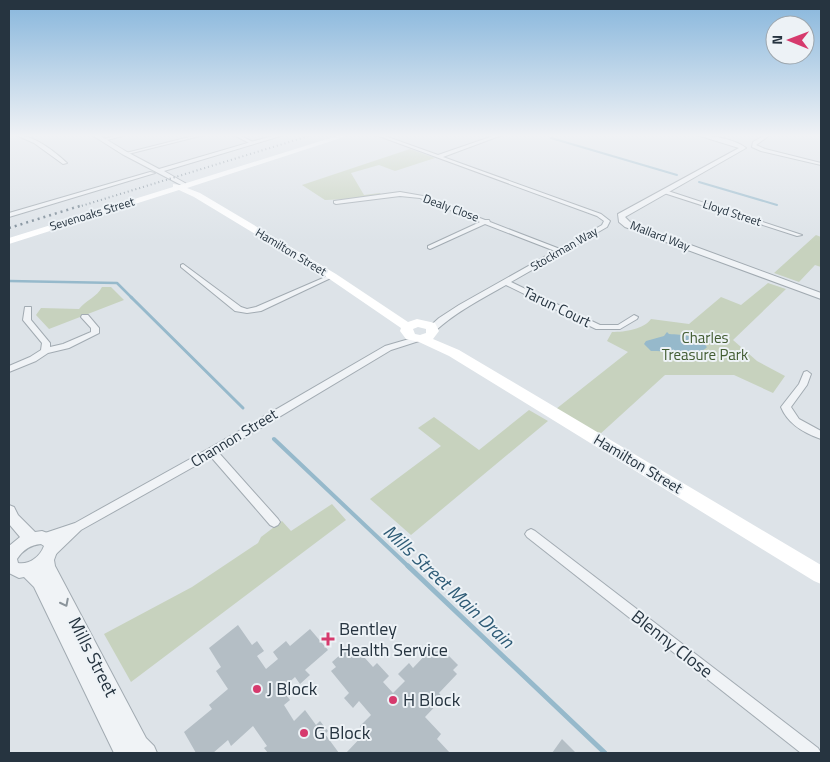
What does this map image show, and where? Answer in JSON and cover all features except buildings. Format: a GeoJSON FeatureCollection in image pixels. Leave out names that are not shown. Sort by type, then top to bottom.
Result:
{"type":"FeatureCollection","features":[{"type":"Feature","properties":{"kind":"main road","name":"Sevenoaks Street"},"geometry":{"type":"LineString","coordinates":[[9,235],[181,186],[224,171]]}},
{"type":"Feature","properties":{"kind":"main road","name":"Sevenoaks Street"},"geometry":{"type":"LineString","coordinates":[[9,241],[231,171]]}},
{"type":"Feature","properties":{"kind":"main road","name":"Hamilton Street"},"geometry":{"type":"LineString","coordinates":[[181,186],[332,276],[384,311],[420,330],[454,353],[821,575]]}},
{"type":"Feature","properties":{"kind":"street"},"geometry":{"type":"LineString","coordinates":[[9,215],[160,171]]}},
{"type":"Feature","properties":{"kind":"street","name":"Stockman Way"},"geometry":{"type":"LineString","coordinates":[[420,330],[442,320],[606,226],[607,221],[600,215],[476,171]]}},
{"type":"Feature","properties":{"kind":"street","name":"Mallard Way"},"geometry":{"type":"LineString","coordinates":[[704,171],[622,216],[622,220],[628,225],[821,296]]}},
{"type":"Feature","properties":{"kind":"street","name":"Hamilton Street"},"geometry":{"type":"LineString","coordinates":[[155,172],[181,186]]}},
{"type":"Feature","properties":{"kind":"street","name":"Lloyd Street"},"geometry":{"type":"LineString","coordinates":[[666,192],[799,235]]}},
{"type":"Feature","properties":{"kind":"street","name":"Dealy Close"},"geometry":{"type":"LineString","coordinates":[[336,202],[411,195],[421,197],[487,221],[560,252]]}},
{"type":"Feature","properties":{"kind":"street"},"geometry":{"type":"LineString","coordinates":[[430,247],[487,221]]}},
{"type":"Feature","properties":{"kind":"street"},"geometry":{"type":"LineString","coordinates":[[183,266],[238,309],[247,311],[258,309],[332,276]]}},
{"type":"Feature","properties":{"kind":"street","name":"Tarun Court"},"geometry":{"type":"LineString","coordinates":[[507,282],[599,326],[620,327],[634,317]]}},
{"type":"Feature","properties":{"kind":"street"},"geometry":{"type":"LineString","coordinates":[[28,308],[27,320],[46,343],[45,351]]}},
{"type":"Feature","properties":{"kind":"street"},"geometry":{"type":"LineString","coordinates":[[9,369],[33,359],[45,351],[66,346],[95,333],[95,328],[85,317]]}},
{"type":"Feature","properties":{"kind":"street","name":"Channon Street"},"geometry":{"type":"LineString","coordinates":[[43,547],[212,452],[420,330]]}},
{"type":"Feature","properties":{"kind":"street","name":"Channon Street"},"geometry":{"type":"LineString","coordinates":[[388,348],[420,330]]}},
{"type":"Feature","properties":{"kind":"street"},"geometry":{"type":"LineString","coordinates":[[807,374],[803,385],[786,406],[788,415],[799,424],[821,435]]}},
{"type":"Feature","properties":{"kind":"street"},"geometry":{"type":"LineString","coordinates":[[212,452],[274,522]]}},
{"type":"Feature","properties":{"kind":"street","name":"Mills Street"},"geometry":{"type":"LineString","coordinates":[[11,515],[43,547],[47,567],[139,745],[147,753]]}},
{"type":"Feature","properties":{"kind":"street","name":"Mills Street"},"geometry":{"type":"LineString","coordinates":[[11,515],[14,563],[34,575],[40,582],[124,753]]}},
{"type":"Feature","properties":{"kind":"street","name":"Blenny Close"},"geometry":{"type":"LineString","coordinates":[[531,534],[813,753]]}},
{"type":"Feature","properties":{"kind":"street"},"geometry":{"type":"LineString","coordinates":[[14,563],[40,564],[43,547]]}},
{"type":"Feature","properties":{"kind":"street"},"geometry":{"type":"LineString","coordinates":[[14,563],[43,547]]}},
{"type":"Feature","properties":{"kind":"green space"},"geometry":{"type":"Polygon","coordinates":[[[345,171],[360,171],[351,173],[364,195],[380,193],[381,195],[325,200],[302,185],[345,171]]]}},
{"type":"Feature","properties":{"kind":"green space"},"geometry":{"type":"Polygon","coordinates":[[[816,235],[821,237],[821,267],[815,265],[799,282],[774,273],[816,235]]]}},
{"type":"Feature","properties":{"kind":"green space","name":"Charles Treasure Park"},"geometry":{"type":"Polygon","coordinates":[[[768,283],[786,289],[733,340],[757,361],[785,376],[773,393],[734,375],[665,375],[599,435],[556,409],[628,352],[607,341],[612,332],[639,328],[651,319],[689,324],[721,297],[741,305],[768,283]]]}},
{"type":"Feature","properties":{"kind":"green space"},"geometry":{"type":"Polygon","coordinates":[[[102,287],[111,287],[124,300],[49,329],[36,315],[41,308],[79,309],[102,287]]]}},
{"type":"Feature","properties":{"kind":"green space"},"geometry":{"type":"Polygon","coordinates":[[[529,410],[548,421],[411,535],[370,499],[441,446],[418,428],[434,417],[479,450],[529,410]]]}},
{"type":"Feature","properties":{"kind":"green space"},"geometry":{"type":"Polygon","coordinates":[[[332,504],[346,520],[131,682],[104,634],[192,587],[258,543],[261,537],[282,521],[291,531],[332,504]]]}},
{"type":"Feature","properties":{"kind":"water"},"geometry":{"type":"Polygon","coordinates":[[[667,332],[669,334],[695,338],[707,347],[696,353],[680,353],[651,351],[644,344],[646,341],[664,336],[667,332]]]}},
{"type":"Feature","properties":{"kind":"waterway"},"geometry":{"type":"LineString","coordinates":[[662,171],[677,175]]}},
{"type":"Feature","properties":{"kind":"waterway"},"geometry":{"type":"LineString","coordinates":[[699,182],[777,205]]}},
{"type":"Feature","properties":{"kind":"waterway","name":"Mills Street Main Drain"},"geometry":{"type":"LineString","coordinates":[[9,281],[117,283],[131,297]]}},
{"type":"Feature","properties":{"kind":"waterway","name":"Mills Street Main Drain"},"geometry":{"type":"LineString","coordinates":[[131,297],[243,408]]}},
{"type":"Feature","properties":{"kind":"waterway","name":"Mills Street Main Drain"},"geometry":{"type":"LineString","coordinates":[[274,439],[410,568]]}},
{"type":"Feature","properties":{"kind":"waterway","name":"Mills Street Main Drain"},"geometry":{"type":"LineString","coordinates":[[408,566],[605,753]]}},
{"type":"Feature","properties":{"kind":"railway"},"geometry":{"type":"LineString","coordinates":[[78,207],[196,171]]}},
{"type":"Feature","properties":{"kind":"railway"},"geometry":{"type":"LineString","coordinates":[[9,228],[83,205]]}},
{"type":"Feature","properties":{"kind":"place","name":"Bentley Health Service"},"geometry":{"type":"Point","coordinates":[328,639]}},
{"type":"Feature","properties":{"kind":"place","name":"J Block"},"geometry":{"type":"Point","coordinates":[257,689]}},
{"type":"Feature","properties":{"kind":"place","name":"H Block"},"geometry":{"type":"Point","coordinates":[393,700]}},
{"type":"Feature","properties":{"kind":"place","name":"G Block"},"geometry":{"type":"Point","coordinates":[304,733]}}]}
